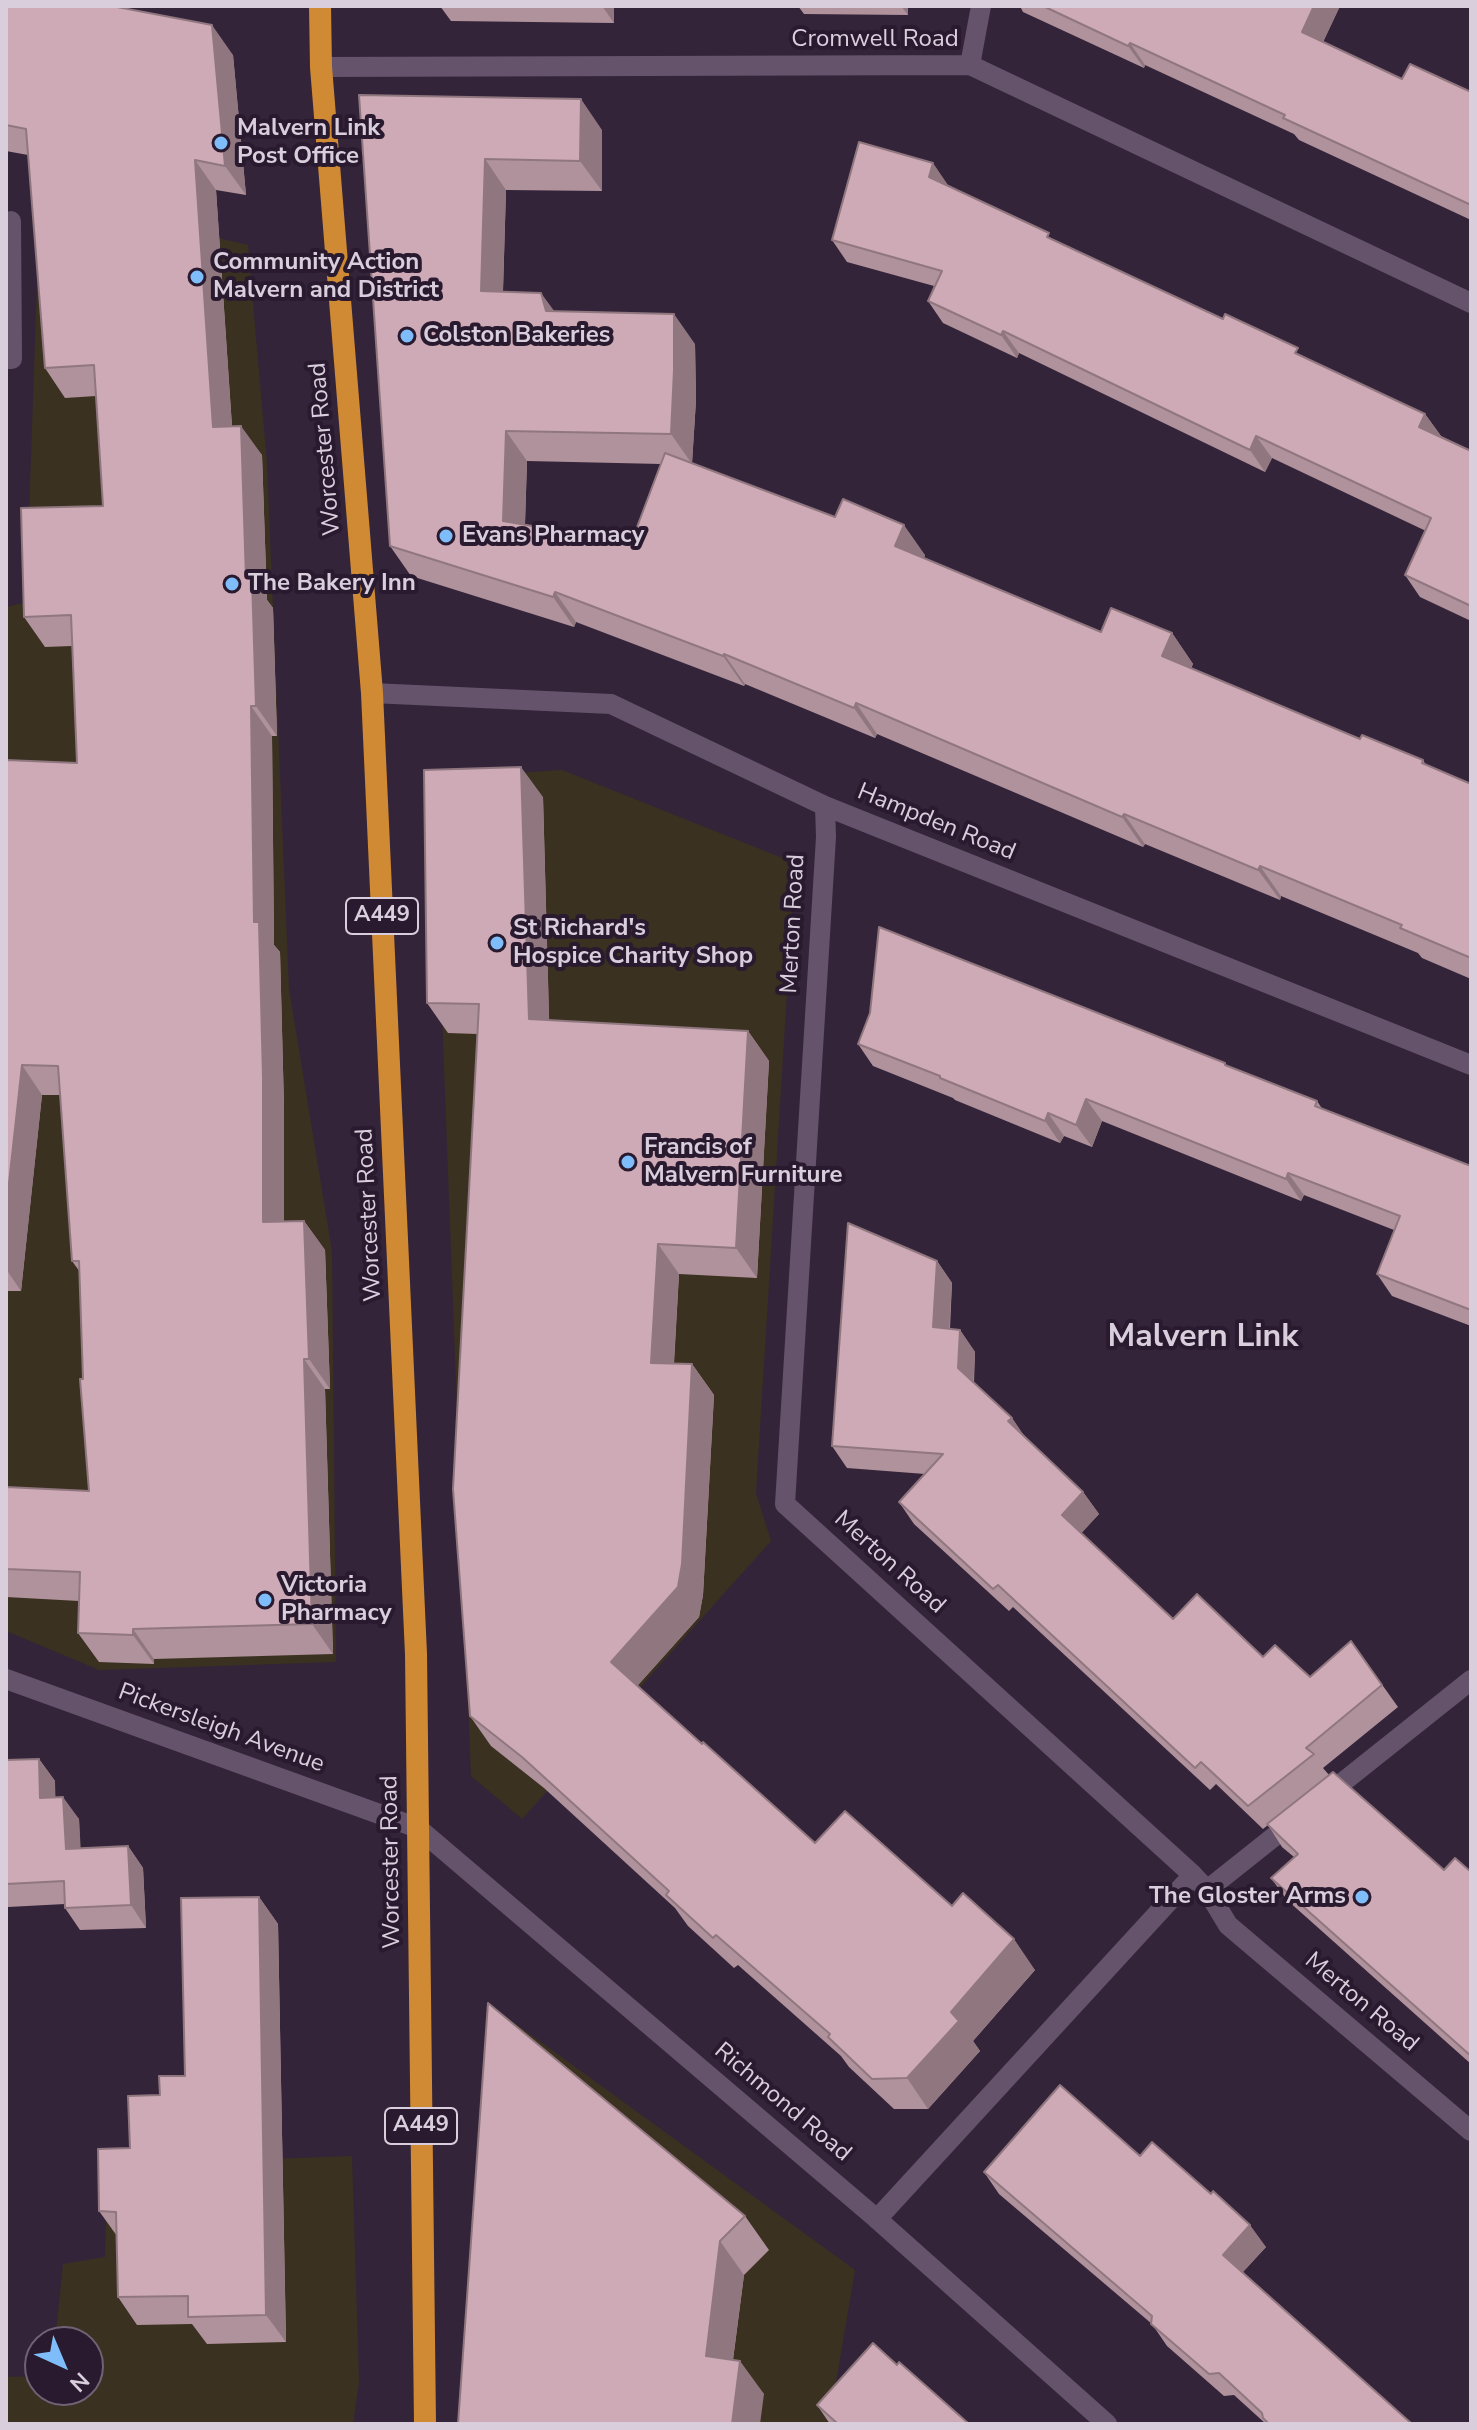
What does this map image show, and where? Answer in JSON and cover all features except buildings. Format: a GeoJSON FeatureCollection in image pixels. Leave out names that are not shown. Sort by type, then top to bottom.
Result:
{"type":"FeatureCollection","features":[{"type":"Feature","properties":{"kind":"highway","name":"Worcester Road"},"geometry":{"type":"LineString","coordinates":[[320,6],[321,67],[372,693],[416,1654],[425,2424]]}},
{"type":"Feature","properties":{"kind":"street"},"geometry":{"type":"LineString","coordinates":[[970,65],[981,6]]}},
{"type":"Feature","properties":{"kind":"street","name":"Cromwell Road"},"geometry":{"type":"LineString","coordinates":[[321,67],[970,65],[1471,303]]}},
{"type":"Feature","properties":{"kind":"street"},"geometry":{"type":"LineString","coordinates":[[6,359],[12,359],[11,221]]}},
{"type":"Feature","properties":{"kind":"street","name":"Hampden Road"},"geometry":{"type":"LineString","coordinates":[[372,693],[611,704],[825,806],[1471,1065]]}},
{"type":"Feature","properties":{"kind":"street","name":"Merton Road"},"geometry":{"type":"LineString","coordinates":[[825,806],[826,837],[785,1504],[1200,1882],[1228,1925],[1471,2131]]}},
{"type":"Feature","properties":{"kind":"street","name":"Pickersleigh Avenue"},"geometry":{"type":"LineString","coordinates":[[6,1679],[418,1828]]}},
{"type":"Feature","properties":{"kind":"street"},"geometry":{"type":"LineString","coordinates":[[877,2219],[1200,1882],[1471,1680]]}},
{"type":"Feature","properties":{"kind":"street","name":"Richmond Road"},"geometry":{"type":"LineString","coordinates":[[418,1828],[877,2219],[1107,2424]]}},
{"type":"Feature","properties":{"kind":"shaded area"},"geometry":{"type":"Polygon","coordinates":[[[40,196],[248,245],[267,464],[289,989],[332,1251],[336,1662],[99,1670],[6,1631],[6,607],[26,602],[40,196]]]}},
{"type":"Feature","properties":{"kind":"shaded area"},"geometry":{"type":"Polygon","coordinates":[[[562,770],[795,863],[756,1493],[771,1541],[522,1819],[471,1776],[433,778],[562,770]]]}},
{"type":"Feature","properties":{"kind":"shaded area"},"geometry":{"type":"Polygon","coordinates":[[[494,2008],[855,2270],[829,2424],[464,2424],[494,2008]]]}},
{"type":"Feature","properties":{"kind":"shaded area"},"geometry":{"type":"Polygon","coordinates":[[[352,2156],[359,2382],[353,2424],[6,2424],[6,2377],[24,2376],[24,2406],[104,2406],[104,2326],[57,2326],[63,2264],[105,2257],[107,2165],[352,2156]]]}},
{"type":"Feature","properties":{"kind":"place","name":"Malvern Link Post Office"},"geometry":{"type":"Point","coordinates":[221,143]}},
{"type":"Feature","properties":{"kind":"place","name":"Community Action Malvern and District"},"geometry":{"type":"Point","coordinates":[197,277]}},
{"type":"Feature","properties":{"kind":"place","name":"Colston Bakeries"},"geometry":{"type":"Point","coordinates":[407,336]}},
{"type":"Feature","properties":{"kind":"place","name":"Evans Pharmacy"},"geometry":{"type":"Point","coordinates":[446,536]}},
{"type":"Feature","properties":{"kind":"place","name":"The Bakery Inn"},"geometry":{"type":"Point","coordinates":[232,584]}},
{"type":"Feature","properties":{"kind":"place","name":"St Richard's Hospice Charity Shop"},"geometry":{"type":"Point","coordinates":[497,943]}},
{"type":"Feature","properties":{"kind":"place","name":"Francis of Malvern Furniture"},"geometry":{"type":"Point","coordinates":[628,1162]}},
{"type":"Feature","properties":{"kind":"place","name":"Victoria Pharmacy"},"geometry":{"type":"Point","coordinates":[265,1600]}},
{"type":"Feature","properties":{"kind":"place","name":"The Gloster Arms"},"geometry":{"type":"Point","coordinates":[1362,1897]}},
{"type":"Feature","properties":{"kind":"district","name":"Malvern Link"},"geometry":{"type":"Point","coordinates":[1203,1338]}}]}
